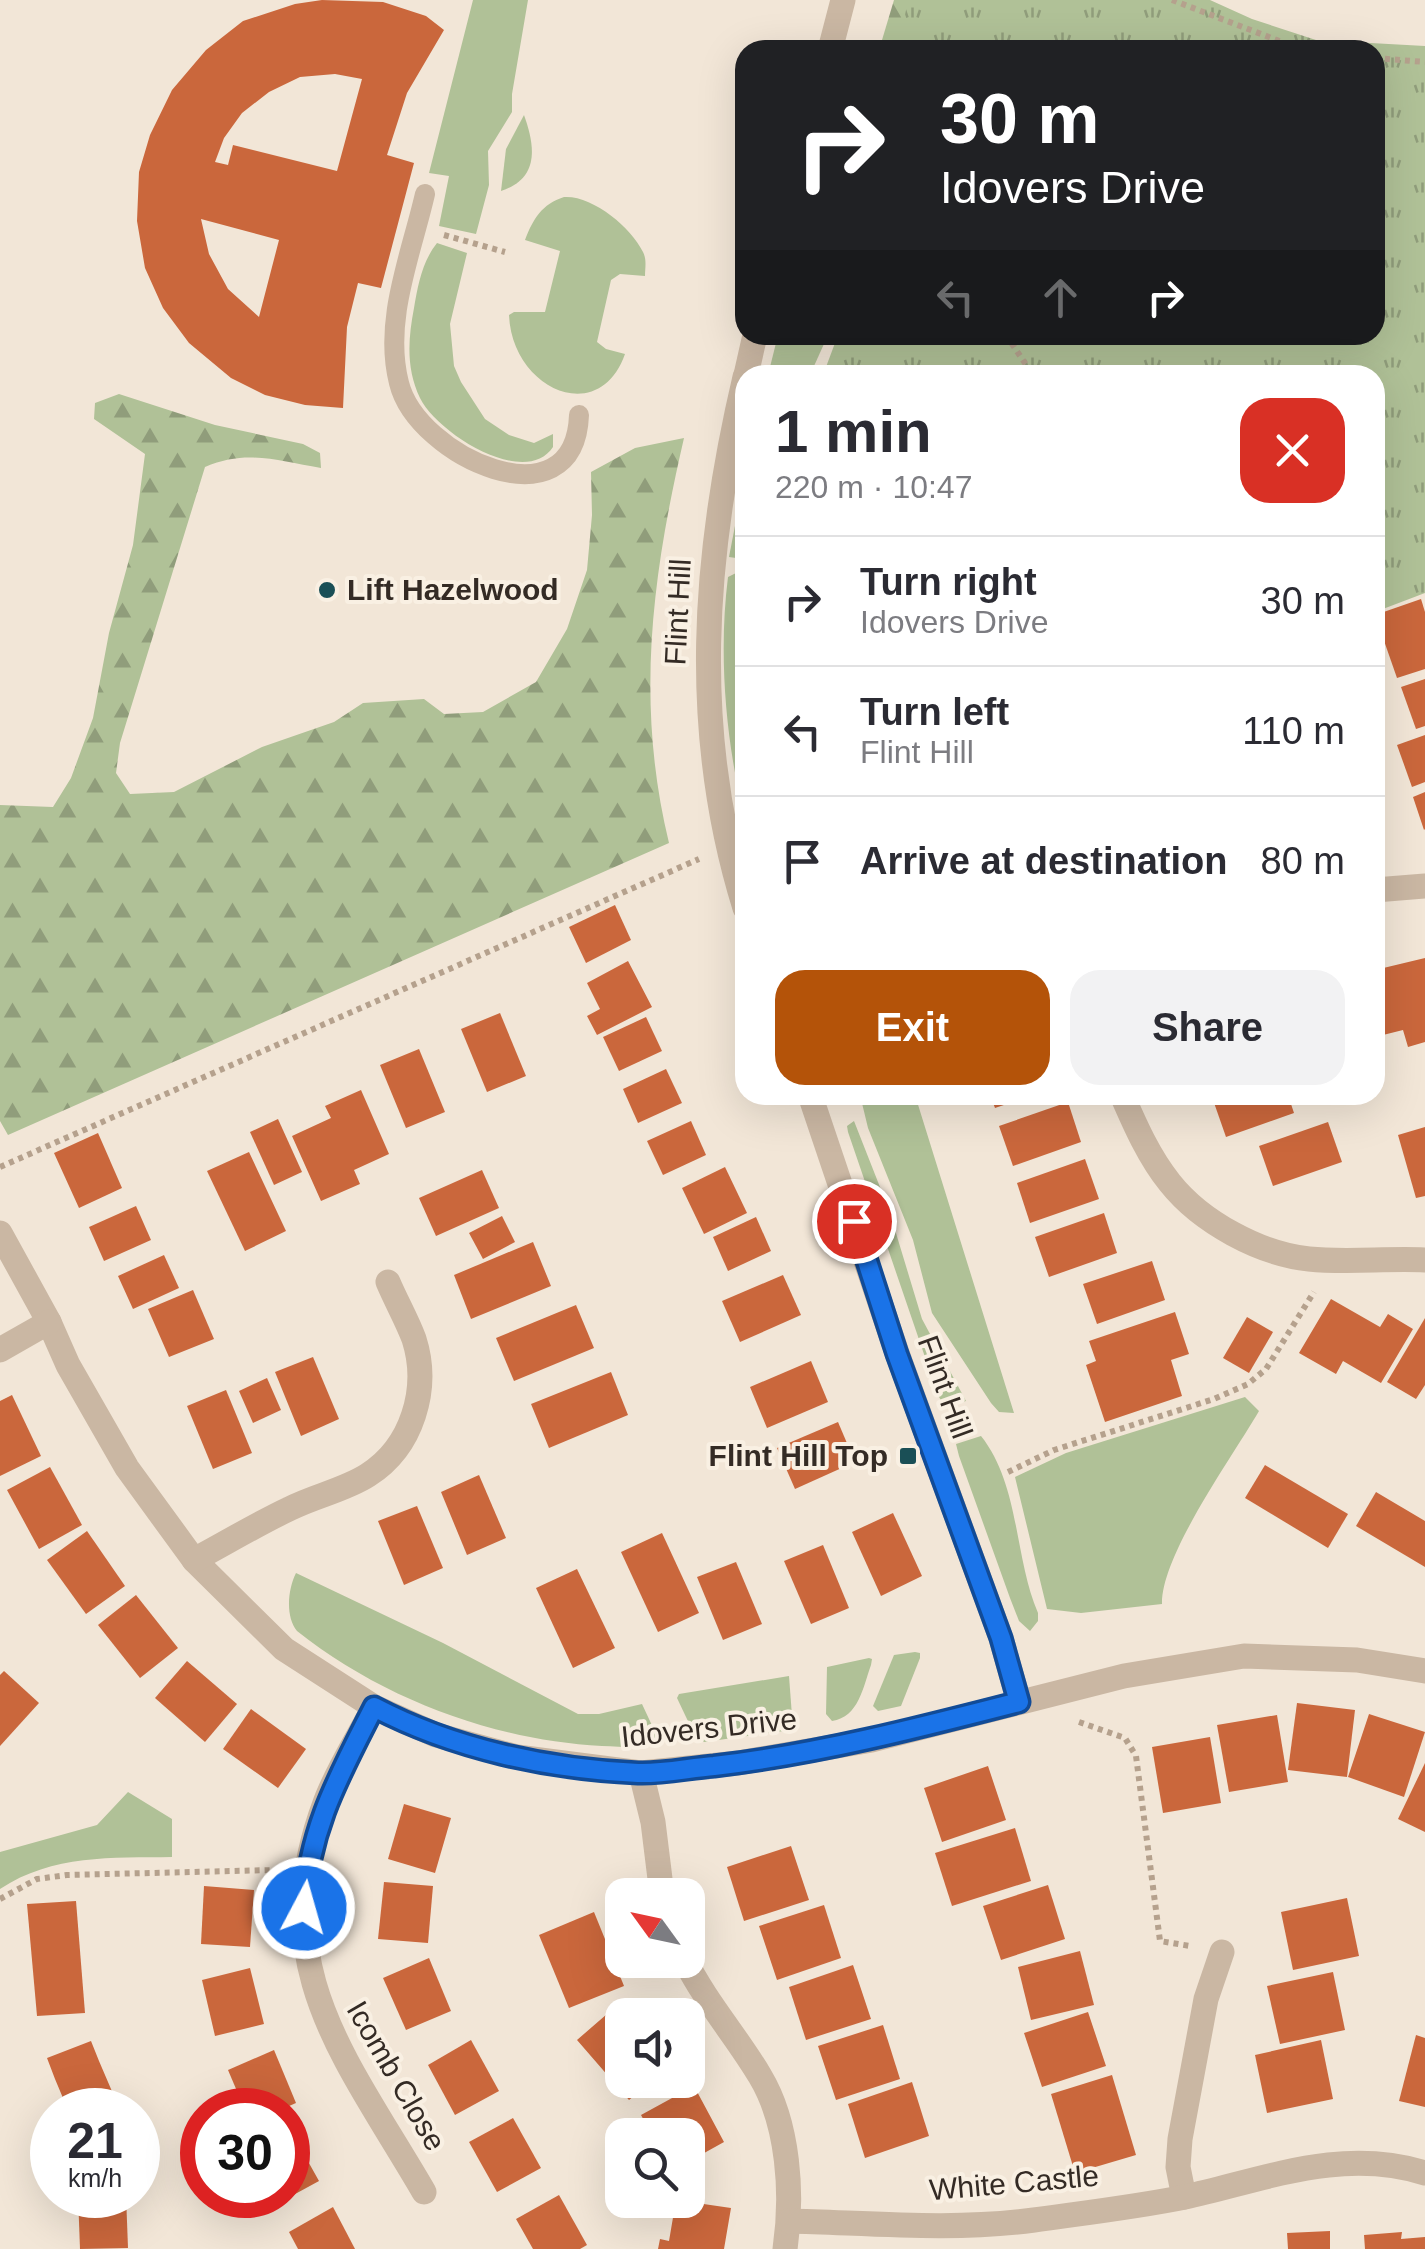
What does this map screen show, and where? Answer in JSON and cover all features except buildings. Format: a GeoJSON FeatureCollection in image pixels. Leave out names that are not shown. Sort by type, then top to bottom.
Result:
{"type":"FeatureCollection","features":[{"type":"Feature","properties":{"kind":"street"},"geometry":{"type":"LineString","coordinates":[[831,40],[836,2]]}},
{"type":"Feature","properties":{"kind":"street","name":"Flint Hill"},"geometry":{"type":"LineString","coordinates":[[735,427],[718,514],[708,608],[708,702],[718,802],[735,876]]}},
{"type":"Feature","properties":{"kind":"street"},"geometry":{"type":"LineString","coordinates":[[1385,889],[1425,886]]}},
{"type":"Feature","properties":{"kind":"street","name":"Flint Hill"},"geometry":{"type":"LineString","coordinates":[[813,1105],[897,1354],[1001,1638],[1019,1702]]}},
{"type":"Feature","properties":{"kind":"street"},"geometry":{"type":"LineString","coordinates":[[1127,1105],[1154,1160],[1172,1186],[1195,1207],[1260,1246],[1308,1260],[1425,1260]]}},
{"type":"Feature","properties":{"kind":"street","name":"Idovers Drive"},"geometry":{"type":"LineString","coordinates":[[0,1233],[128,1468],[194,1560],[284,1649],[374,1707],[436,1735],[517,1757],[641,1774],[738,1763],[872,1740],[1124,1676],[1244,1656],[1358,1660],[1425,1671]]}},
{"type":"Feature","properties":{"kind":"street"},"geometry":{"type":"LineString","coordinates":[[194,1560],[291,1508],[364,1478],[405,1438],[418,1400],[420,1372],[414,1340],[388,1282]]}},
{"type":"Feature","properties":{"kind":"street"},"geometry":{"type":"LineString","coordinates":[[0,1350],[49,1322]]}},
{"type":"Feature","properties":{"kind":"street","name":"Icomb Close"},"geometry":{"type":"LineString","coordinates":[[374,1707],[325,1802],[306,1869],[305,1942],[317,2002],[356,2079],[424,2192]]}},
{"type":"Feature","properties":{"kind":"street"},"geometry":{"type":"LineString","coordinates":[[641,1774],[653,1822],[660,1878]]}},
{"type":"Feature","properties":{"kind":"street"},"geometry":{"type":"LineString","coordinates":[[1184,2197],[1178,2167],[1180,2140],[1206,2000],[1222,1952]]}},
{"type":"Feature","properties":{"kind":"street"},"geometry":{"type":"LineString","coordinates":[[697,1978],[763,2080],[783,2147],[789,2221],[785,2249]]}},
{"type":"Feature","properties":{"kind":"street","name":"White Castle"},"geometry":{"type":"LineString","coordinates":[[789,2221],[963,2226],[1030,2221],[1184,2197],[1337,2162],[1393,2163],[1425,2173]]}},
{"type":"Feature","properties":{"kind":"lane"},"geometry":{"type":"LineString","coordinates":[[426,194],[396,311],[394,342],[400,388],[420,425],[464,458],[495,470],[524,475],[558,462],[574,442],[579,415]]}},
{"type":"Feature","properties":{"kind":"path"},"geometry":{"type":"LineString","coordinates":[[1172,0],[1277,40]]}},
{"type":"Feature","properties":{"kind":"path"},"geometry":{"type":"LineString","coordinates":[[1385,59],[1425,62]]}},
{"type":"Feature","properties":{"kind":"path"},"geometry":{"type":"LineString","coordinates":[[418,228],[505,252]]}},
{"type":"Feature","properties":{"kind":"path"},"geometry":{"type":"LineString","coordinates":[[0,1168],[726,848]]}},
{"type":"Feature","properties":{"kind":"path"},"geometry":{"type":"LineString","coordinates":[[1008,1472],[1054,1450],[1214,1399],[1248,1384],[1266,1369],[1288,1338],[1331,1260]]}},
{"type":"Feature","properties":{"kind":"path"},"geometry":{"type":"LineString","coordinates":[[1066,1691],[1074,1721],[1125,1738],[1136,1756],[1160,1941],[1222,1952]]}},
{"type":"Feature","properties":{"kind":"path"},"geometry":{"type":"LineString","coordinates":[[0,1900],[37,1880],[68,1874],[306,1869]]}},
{"type":"Feature","properties":{"kind":"green space"},"geometry":{"type":"Polygon","coordinates":[[[473,0],[528,0],[512,112],[488,151],[489,185],[476,234],[439,226],[449,176],[429,173],[473,0]]]}},
{"type":"Feature","properties":{"kind":"green space"},"geometry":{"type":"Polygon","coordinates":[[[894,0],[974,0],[932,40],[882,40],[894,0]]]}},
{"type":"Feature","properties":{"kind":"green space"},"geometry":{"type":"Polygon","coordinates":[[[908,0],[1210,0],[1316,40],[900,40],[908,0]]]}},
{"type":"Feature","properties":{"kind":"green space"},"geometry":{"type":"Polygon","coordinates":[[[1385,44],[1425,46],[1425,593],[1385,608],[1385,365],[827,365],[834,345],[1385,345],[1385,44]]]}},
{"type":"Feature","properties":{"kind":"green space"},"geometry":{"type":"Polygon","coordinates":[[[524,115],[531,138],[531,160],[523,178],[501,191],[506,149],[524,115]]]}},
{"type":"Feature","properties":{"kind":"green space"},"geometry":{"type":"Polygon","coordinates":[[[564,197],[586,201],[610,214],[637,242],[645,261],[645,276],[620,274],[611,280],[597,342],[625,354],[613,377],[596,390],[578,394],[558,390],[525,363],[514,341],[509,315],[545,312],[560,251],[525,240],[539,213],[564,197]]]}},
{"type":"Feature","properties":{"kind":"green space"},"geometry":{"type":"Polygon","coordinates":[[[437,243],[467,253],[450,324],[454,366],[461,382],[485,419],[509,435],[534,443],[553,434],[553,447],[540,458],[523,462],[482,451],[444,426],[420,398],[410,365],[410,331],[421,274],[437,243]]]}},
{"type":"Feature","properties":{"kind":"green space"},"geometry":{"type":"Polygon","coordinates":[[[776,345],[824,345],[814,365],[770,365],[776,345]]]}},
{"type":"Feature","properties":{"kind":"green space"},"geometry":{"type":"Polygon","coordinates":[[[119,394],[215,425],[303,444],[320,453],[321,468],[249,458],[205,467],[120,743],[116,773],[130,794],[174,792],[262,747],[334,722],[363,703],[424,699],[444,714],[483,712],[536,682],[567,629],[587,570],[591,472],[635,448],[684,438],[656,590],[650,690],[652,740],[669,843],[8,1135],[0,1121],[0,805],[53,807],[71,778],[93,718],[109,633],[133,545],[145,454],[94,419],[95,403],[119,394]]]}},
{"type":"Feature","properties":{"kind":"green space"},"geometry":{"type":"Polygon","coordinates":[[[735,526],[735,558],[729,557],[735,526]]]}},
{"type":"Feature","properties":{"kind":"green space"},"geometry":{"type":"Polygon","coordinates":[[[735,574],[735,771],[724,668],[728,577],[735,574]]]}},
{"type":"Feature","properties":{"kind":"green space"},"geometry":{"type":"Polygon","coordinates":[[[862,1105],[918,1105],[1014,1413],[999,1412],[991,1403],[932,1313],[913,1240],[862,1105]]]}},
{"type":"Feature","properties":{"kind":"green space"},"geometry":{"type":"Polygon","coordinates":[[[854,1121],[889,1210],[922,1319],[966,1401],[945,1408],[938,1395],[848,1132],[847,1126],[854,1121]]]}},
{"type":"Feature","properties":{"kind":"green space"},"geometry":{"type":"Polygon","coordinates":[[[1245,1397],[1259,1411],[1185,1533],[1165,1583],[1162,1604],[1081,1613],[1047,1609],[1015,1477],[1066,1453],[1245,1397]]]}},
{"type":"Feature","properties":{"kind":"green space"},"geometry":{"type":"Polygon","coordinates":[[[981,1436],[994,1455],[1010,1499],[1024,1569],[1038,1613],[1038,1621],[1030,1631],[1019,1621],[959,1456],[956,1444],[981,1436]]]}},
{"type":"Feature","properties":{"kind":"green space"},"geometry":{"type":"Polygon","coordinates":[[[296,1573],[443,1643],[578,1714],[599,1714],[642,1704],[656,1734],[655,1745],[602,1746],[520,1735],[441,1712],[403,1696],[330,1655],[297,1631],[289,1602],[296,1573]]]}},
{"type":"Feature","properties":{"kind":"green space"},"geometry":{"type":"Polygon","coordinates":[[[920,1653],[920,1658],[901,1706],[878,1711],[873,1706],[894,1655],[920,1653]]]}},
{"type":"Feature","properties":{"kind":"green space"},"geometry":{"type":"Polygon","coordinates":[[[869,1658],[871,1665],[859,1700],[848,1714],[832,1721],[826,1714],[827,1667],[869,1658]]]}},
{"type":"Feature","properties":{"kind":"green space"},"geometry":{"type":"Polygon","coordinates":[[[789,1676],[792,1716],[784,1731],[704,1742],[695,1736],[677,1698],[679,1694],[789,1676]]]}},
{"type":"Feature","properties":{"kind":"green space"},"geometry":{"type":"Polygon","coordinates":[[[128,1792],[172,1819],[172,1857],[83,1860],[41,1869],[0,1889],[0,1852],[97,1825],[128,1792]]]}},
{"type":"Feature","properties":{"kind":"place","name":"Lift Hazelwood"},"geometry":{"type":"Point","coordinates":[327,590]}},
{"type":"Feature","properties":{"kind":"place","name":"Flint Hill Top"},"geometry":{"type":"Point","coordinates":[908,1456]}},
{"type":"Feature","properties":{"kind":"route"},"geometry":{"type":"LineString","coordinates":[[304,1908],[306,1869],[325,1802],[374,1707],[436,1735],[517,1757],[641,1774],[738,1763],[872,1740],[1019,1702],[1001,1638],[897,1354],[854,1221]]}}]}
